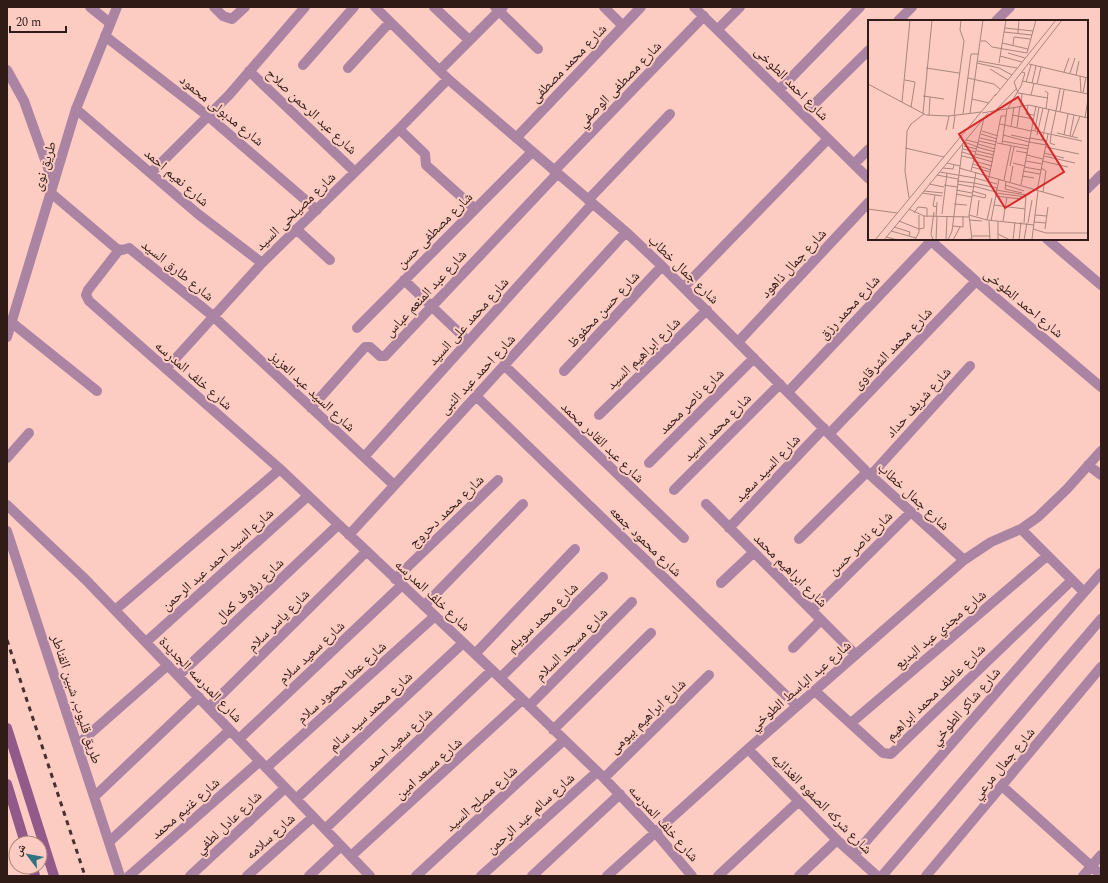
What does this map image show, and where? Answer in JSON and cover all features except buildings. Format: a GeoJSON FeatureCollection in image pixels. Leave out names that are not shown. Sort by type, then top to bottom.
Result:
{"type":"FeatureCollection","features":[{"type":"Feature","properties":{"kind":"main road"},"geometry":{"type":"LineString","coordinates":[[7,728],[54,876]]}},
{"type":"Feature","properties":{"kind":"main road"},"geometry":{"type":"LineString","coordinates":[[7,784],[23,835]]}},
{"type":"Feature","properties":{"kind":"street"},"geometry":{"type":"LineString","coordinates":[[90,7],[110,23]]}},
{"type":"Feature","properties":{"kind":"street","name":"طريق نوى"},"geometry":{"type":"LineString","coordinates":[[7,337],[76,109],[117,7]]}},
{"type":"Feature","properties":{"kind":"street"},"geometry":{"type":"LineString","coordinates":[[214,7],[223,16],[232,19],[245,7]]}},
{"type":"Feature","properties":{"kind":"street"},"geometry":{"type":"LineString","coordinates":[[151,173],[208,116],[304,7]]}},
{"type":"Feature","properties":{"kind":"street"},"geometry":{"type":"LineString","coordinates":[[303,65],[354,7]]}},
{"type":"Feature","properties":{"kind":"street","name":"شارع جمال خطاب"},"geometry":{"type":"LineString","coordinates":[[375,7],[448,79],[626,232],[684,286],[869,473],[964,560]]}},
{"type":"Feature","properties":{"kind":"street"},"geometry":{"type":"LineString","coordinates":[[434,7],[469,40]]}},
{"type":"Feature","properties":{"kind":"street"},"geometry":{"type":"LineString","coordinates":[[604,7],[623,26]]}},
{"type":"Feature","properties":{"kind":"street","name":"شارع محمد مصطفى"},"geometry":{"type":"LineString","coordinates":[[516,138],[641,7]]}},
{"type":"Feature","properties":{"kind":"street","name":"شارع احمد الطوخى"},"geometry":{"type":"LineString","coordinates":[[694,7],[868,178]]}},
{"type":"Feature","properties":{"kind":"street"},"geometry":{"type":"LineString","coordinates":[[718,29],[740,7]]}},
{"type":"Feature","properties":{"kind":"street"},"geometry":{"type":"LineString","coordinates":[[779,90],[860,7]]}},
{"type":"Feature","properties":{"kind":"street"},"geometry":{"type":"LineString","coordinates":[[899,20],[912,7]]}},
{"type":"Feature","properties":{"kind":"street"},"geometry":{"type":"LineString","coordinates":[[997,20],[1010,7]]}},
{"type":"Feature","properties":{"kind":"street"},"geometry":{"type":"LineString","coordinates":[[440,70],[499,8],[538,49]]}},
{"type":"Feature","properties":{"kind":"street","name":"شارع مصطفى الوصفي"},"geometry":{"type":"LineString","coordinates":[[556,172],[704,16]]}},
{"type":"Feature","properties":{"kind":"street"},"geometry":{"type":"LineString","coordinates":[[348,68],[390,22]]}},
{"type":"Feature","properties":{"kind":"street","name":"شارع مدبولى محمود"},"geometry":{"type":"LineString","coordinates":[[105,36],[208,116],[317,210]]}},
{"type":"Feature","properties":{"kind":"street"},"geometry":{"type":"LineString","coordinates":[[804,114],[868,51]]}},
{"type":"Feature","properties":{"kind":"street"},"geometry":{"type":"LineString","coordinates":[[7,70],[24,101],[53,182]]}},
{"type":"Feature","properties":{"kind":"street","name":"شارع عبد الرحمن صلاح"},"geometry":{"type":"LineString","coordinates":[[249,71],[355,172]]}},
{"type":"Feature","properties":{"kind":"street","name":"شارع مصيلحى السيد"},"geometry":{"type":"LineString","coordinates":[[166,369],[262,263],[399,130],[448,79]]}},
{"type":"Feature","properties":{"kind":"street","name":"شارع نعيم احمد"},"geometry":{"type":"LineString","coordinates":[[76,109],[198,214],[262,263]]}},
{"type":"Feature","properties":{"kind":"street","name":"شارع محمد على السيد"},"geometry":{"type":"LineString","coordinates":[[364,457],[670,114]]}},
{"type":"Feature","properties":{"kind":"street"},"geometry":{"type":"LineString","coordinates":[[399,130],[425,154],[426,164],[475,209]]}},
{"type":"Feature","properties":{"kind":"street"},"geometry":{"type":"LineString","coordinates":[[684,286],[828,139]]}},
{"type":"Feature","properties":{"kind":"street"},"geometry":{"type":"LineString","coordinates":[[854,164],[868,150]]}},
{"type":"Feature","properties":{"kind":"street","name":"شارع مصطفى حسن"},"geometry":{"type":"LineString","coordinates":[[357,328],[532,152]]}},
{"type":"Feature","properties":{"kind":"street","name":"شارع عبد المنعم عباس"},"geometry":{"type":"LineString","coordinates":[[311,408],[365,347],[370,347],[380,356],[385,356],[556,172]]}},
{"type":"Feature","properties":{"kind":"street"},"geometry":{"type":"LineString","coordinates":[[1088,188],[1101,175]]}},
{"type":"Feature","properties":{"kind":"street","name":"شارع طارق السيد"},"geometry":{"type":"LineString","coordinates":[[50,193],[119,250],[129,248],[213,316]]}},
{"type":"Feature","properties":{"kind":"street","name":"شارع جمال ذاهود"},"geometry":{"type":"LineString","coordinates":[[738,342],[868,203]]}},
{"type":"Feature","properties":{"kind":"street"},"geometry":{"type":"LineString","coordinates":[[296,229],[330,260]]}},
{"type":"Feature","properties":{"kind":"street","name":"شارع احمد عبد النبى"},"geometry":{"type":"LineString","coordinates":[[348,535],[626,232]]}},
{"type":"Feature","properties":{"kind":"street","name":"شارع احمد الطوخى"},"geometry":{"type":"LineString","coordinates":[[930,240],[1101,387]]}},
{"type":"Feature","properties":{"kind":"street","name":"شارع محمد رزق"},"geometry":{"type":"LineString","coordinates":[[788,392],[930,240]]}},
{"type":"Feature","properties":{"kind":"street"},"geometry":{"type":"LineString","coordinates":[[1048,240],[1101,285]]}},
{"type":"Feature","properties":{"kind":"street","name":"شارع خلف المدرسه"},"geometry":{"type":"LineString","coordinates":[[119,250],[88,290],[86,295],[89,301],[280,469],[601,774],[656,832],[692,876]]}},
{"type":"Feature","properties":{"kind":"street","name":"شارع حسن محفوظ"},"geometry":{"type":"LineString","coordinates":[[564,371],[662,266]]}},
{"type":"Feature","properties":{"kind":"street"},"geometry":{"type":"LineString","coordinates":[[404,280],[468,341]]}},
{"type":"Feature","properties":{"kind":"street","name":"شارع محمد الشرقاوى"},"geometry":{"type":"LineString","coordinates":[[827,431],[976,281]]}},
{"type":"Feature","properties":{"kind":"street","name":"شارع ابراهيم السيد"},"geometry":{"type":"LineString","coordinates":[[599,416],[707,310]]}},
{"type":"Feature","properties":{"kind":"street","name":"شارع السيد عبد العزيز"},"geometry":{"type":"LineString","coordinates":[[213,316],[394,485]]}},
{"type":"Feature","properties":{"kind":"street"},"geometry":{"type":"LineString","coordinates":[[11,322],[97,391]]}},
{"type":"Feature","properties":{"kind":"street","name":"شارع ناصر محمد"},"geometry":{"type":"LineString","coordinates":[[649,463],[754,358]]}},
{"type":"Feature","properties":{"kind":"street","name":"شارع عبد القادر محمد"},"geometry":{"type":"LineString","coordinates":[[504,366],[684,538]]}},
{"type":"Feature","properties":{"kind":"street","name":"شارع شريف حداد"},"geometry":{"type":"LineString","coordinates":[[798,539],[869,473],[970,366]]}},
{"type":"Feature","properties":{"kind":"street","name":"شارع محمد السيد"},"geometry":{"type":"LineString","coordinates":[[674,490],[780,384]]}},
{"type":"Feature","properties":{"kind":"street","name":"شارع محمود جمعه"},"geometry":{"type":"LineString","coordinates":[[476,396],[797,706]]}},
{"type":"Feature","properties":{"kind":"street","name":"شارع السيد سعيد"},"geometry":{"type":"LineString","coordinates":[[729,528],[827,431]]}},
{"type":"Feature","properties":{"kind":"street"},"geometry":{"type":"LineString","coordinates":[[7,458],[29,433]]}},
{"type":"Feature","properties":{"kind":"street","name":"شارع عبد الباسط الطوخي"},"geometry":{"type":"LineString","coordinates":[[607,876],[748,749],[964,560],[991,542],[1021,529],[1052,504],[1101,451]]}},
{"type":"Feature","properties":{"kind":"street"},"geometry":{"type":"LineString","coordinates":[[1088,465],[1101,475]]}},
{"type":"Feature","properties":{"kind":"street"},"geometry":{"type":"LineString","coordinates":[[115,610],[280,469]]}},
{"type":"Feature","properties":{"kind":"street","name":"شارع محمد دحروج"},"geometry":{"type":"LineString","coordinates":[[398,582],[498,480]]}},
{"type":"Feature","properties":{"kind":"street","name":"شارع السيد احمد عبد الرحمن"},"geometry":{"type":"LineString","coordinates":[[146,642],[308,496]]}},
{"type":"Feature","properties":{"kind":"street"},"geometry":{"type":"LineString","coordinates":[[424,606],[523,504]]}},
{"type":"Feature","properties":{"kind":"street","name":"شارع ابراهيم محمد"},"geometry":{"type":"LineString","coordinates":[[706,504],[856,655]]}},
{"type":"Feature","properties":{"kind":"street","name":"شارع المدرسه الجديدة"},"geometry":{"type":"LineString","coordinates":[[7,505],[115,610],[370,876]]}},
{"type":"Feature","properties":{"kind":"street","name":"شارع ناصر حسن"},"geometry":{"type":"LineString","coordinates":[[812,610],[912,512]]}},
{"type":"Feature","properties":{"kind":"street","name":"شارع رؤوف كمال"},"geometry":{"type":"LineString","coordinates":[[178,676],[338,525]]}},
{"type":"Feature","properties":{"kind":"street"},"geometry":{"type":"LineString","coordinates":[[1021,529],[1084,591]]}},
{"type":"Feature","properties":{"kind":"street","name":"طريق قليوب, شبين القناطر"},"geometry":{"type":"LineString","coordinates":[[7,531],[120,876]]}},
{"type":"Feature","properties":{"kind":"street"},"geometry":{"type":"LineString","coordinates":[[475,654],[575,549]]}},
{"type":"Feature","properties":{"kind":"street","name":"شارع ياسر سلام"},"geometry":{"type":"LineString","coordinates":[[209,707],[366,552]]}},
{"type":"Feature","properties":{"kind":"street"},"geometry":{"type":"LineString","coordinates":[[721,583],[754,552]]}},
{"type":"Feature","properties":{"kind":"street","name":"شارع مجدي عبد البديع"},"geometry":{"type":"LineString","coordinates":[[851,723],[1047,556]]}},
{"type":"Feature","properties":{"kind":"street","name":"شارع شاكر الطوخي"},"geometry":{"type":"LineString","coordinates":[[854,855],[1099,574]]}},
{"type":"Feature","properties":{"kind":"street","name":"شارع محمد سويلم"},"geometry":{"type":"LineString","coordinates":[[496,674],[603,578]]}},
{"type":"Feature","properties":{"kind":"street","name":"شارع عاطف محمد ابراهيم"},"geometry":{"type":"LineString","coordinates":[[815,691],[883,753],[891,754],[1072,580]]}},
{"type":"Feature","properties":{"kind":"street","name":"شارع سعيد سلام"},"geometry":{"type":"LineString","coordinates":[[239,739],[398,582]]}},
{"type":"Feature","properties":{"kind":"street","name":"شارع مسجد السلام"},"geometry":{"type":"LineString","coordinates":[[526,703],[632,602]]}},
{"type":"Feature","properties":{"kind":"street","name":"شارع عطا محمود سلام"},"geometry":{"type":"LineString","coordinates":[[263,764],[435,616]]}},
{"type":"Feature","properties":{"kind":"street"},"geometry":{"type":"LineString","coordinates":[[793,648],[822,620]]}},
{"type":"Feature","properties":{"kind":"street"},"geometry":{"type":"LineString","coordinates":[[882,876],[1100,622]]}},
{"type":"Feature","properties":{"kind":"street"},"geometry":{"type":"LineString","coordinates":[[553,730],[651,633]]}},
{"type":"Feature","properties":{"kind":"street","name":"شارع محمد سيد سالم"},"geometry":{"type":"LineString","coordinates":[[296,799],[463,644]]}},
{"type":"Feature","properties":{"kind":"street"},"geometry":{"type":"LineString","coordinates":[[77,745],[168,665]]}},
{"type":"Feature","properties":{"kind":"street","name":"شارع جمال مرعي"},"geometry":{"type":"LineString","coordinates":[[926,876],[1101,667]]}},
{"type":"Feature","properties":{"kind":"street","name":"شارع سعيد احمد"},"geometry":{"type":"LineString","coordinates":[[324,829],[496,674]]}},
{"type":"Feature","properties":{"kind":"street","name":"شارع ابراهيم بيومى"},"geometry":{"type":"LineString","coordinates":[[601,774],[709,675]]}},
{"type":"Feature","properties":{"kind":"street"},"geometry":{"type":"LineString","coordinates":[[94,797],[199,697]]}},
{"type":"Feature","properties":{"kind":"street","name":"شارع مسعد امين"},"geometry":{"type":"LineString","coordinates":[[351,856],[526,703]]}},
{"type":"Feature","properties":{"kind":"street"},"geometry":{"type":"LineString","coordinates":[[109,842],[230,730]]}},
{"type":"Feature","properties":{"kind":"street","name":"شارع مصلح السيد"},"geometry":{"type":"LineString","coordinates":[[416,876],[564,740]]}},
{"type":"Feature","properties":{"kind":"street","name":"شارع شركه الصفوه الغذائيه"},"geometry":{"type":"LineString","coordinates":[[748,749],[872,874]]}},
{"type":"Feature","properties":{"kind":"street","name":"شارع غنيم محمد"},"geometry":{"type":"LineString","coordinates":[[129,876],[263,764]]}},
{"type":"Feature","properties":{"kind":"street","name":"شارع سالم عبد الرحمن"},"geometry":{"type":"LineString","coordinates":[[481,876],[601,774]]}},
{"type":"Feature","properties":{"kind":"street"},"geometry":{"type":"LineString","coordinates":[[1002,786],[1101,875]]}},
{"type":"Feature","properties":{"kind":"street","name":"شارع عادل لطفي"},"geometry":{"type":"LineString","coordinates":[[190,876],[285,788]]}},
{"type":"Feature","properties":{"kind":"street"},"geometry":{"type":"LineString","coordinates":[[532,876],[620,794]]}},
{"type":"Feature","properties":{"kind":"street"},"geometry":{"type":"LineString","coordinates":[[718,876],[799,801]]}},
{"type":"Feature","properties":{"kind":"street","name":"شارع سلامه"},"geometry":{"type":"LineString","coordinates":[[247,876],[313,817]]}},
{"type":"Feature","properties":{"kind":"street"},"geometry":{"type":"LineString","coordinates":[[798,876],[837,840]]}},
{"type":"Feature","properties":{"kind":"street"},"geometry":{"type":"LineString","coordinates":[[309,876],[341,846]]}},
{"type":"Feature","properties":{"kind":"street"},"geometry":{"type":"LineString","coordinates":[[1082,876],[1101,854]]}},
{"type":"Feature","properties":{"kind":"railway"},"geometry":{"type":"LineString","coordinates":[[7,640],[85,876]]}}]}
